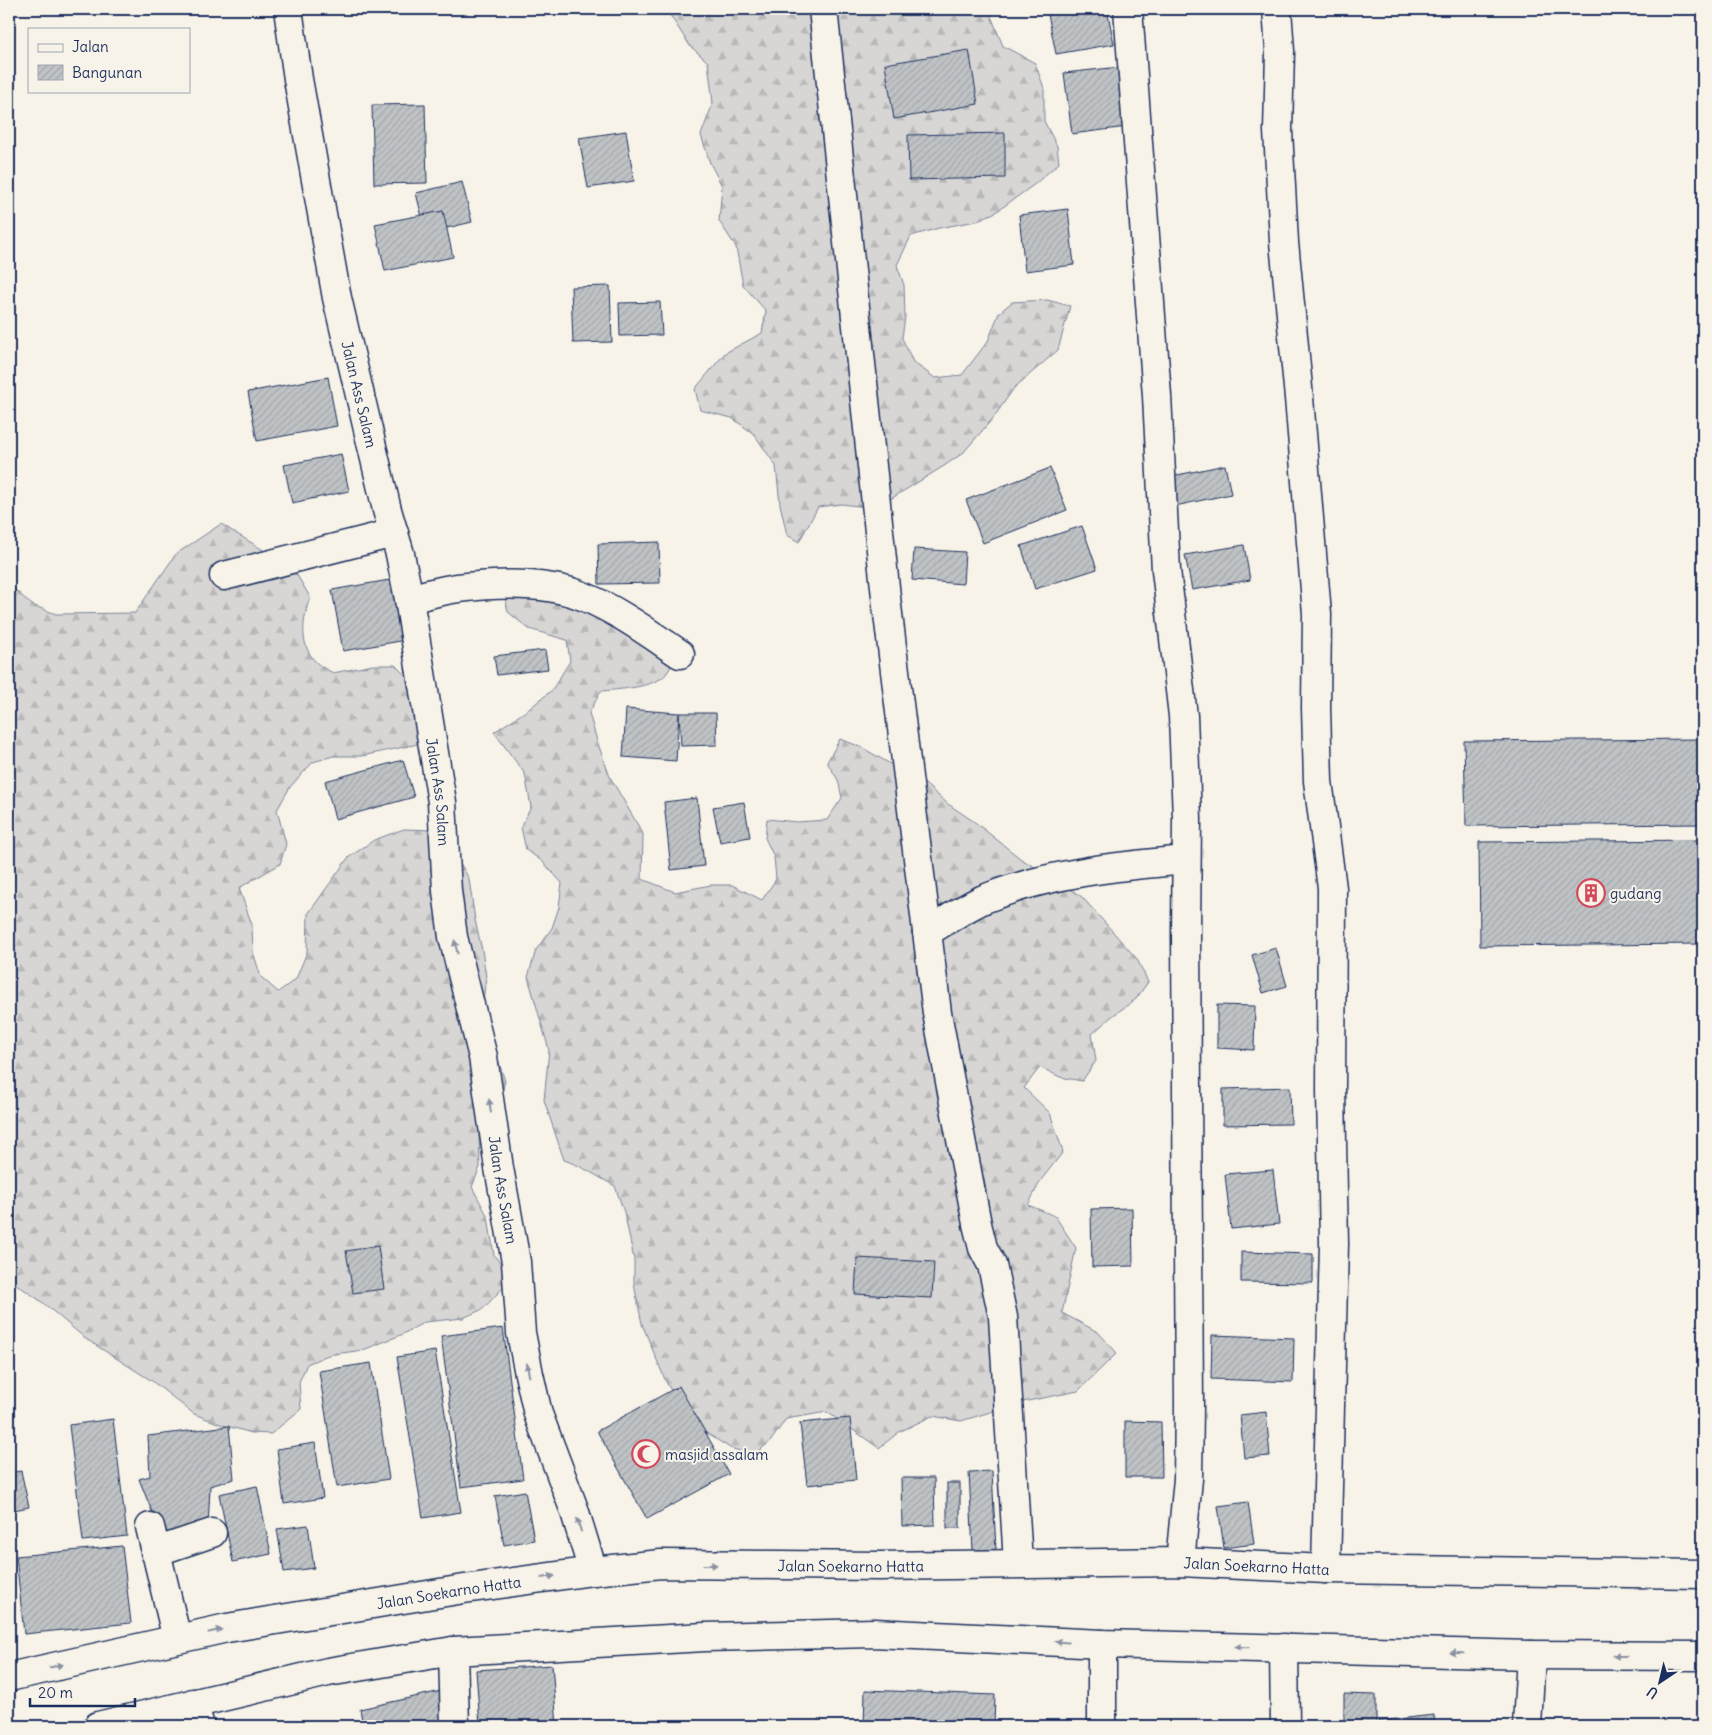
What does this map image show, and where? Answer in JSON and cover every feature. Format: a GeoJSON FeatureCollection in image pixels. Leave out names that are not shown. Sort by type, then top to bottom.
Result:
{"type":"FeatureCollection","features":[{"type":"Feature","properties":{"kind":"main road","name":"Jalan Ass Salam"},"geometry":{"type":"LineString","coordinates":[[288,9],[301,98],[337,298],[410,599],[442,802],[447,891],[454,937],[483,1057],[499,1168],[516,1262],[522,1341],[538,1414],[574,1509],[593,1571]]}},
{"type":"Feature","properties":{"kind":"main road"},"geometry":{"type":"LineString","coordinates":[[823,9],[886,596],[937,1013],[977,1224],[983,1248],[992,1265],[1004,1317],[1018,1563]]}},
{"type":"Feature","properties":{"kind":"main road"},"geometry":{"type":"LineString","coordinates":[[1128,9],[1158,413],[1166,570],[1183,716],[1187,819],[1190,1406],[1188,1480],[1180,1562]]}},
{"type":"Feature","properties":{"kind":"main road"},"geometry":{"type":"LineString","coordinates":[[1278,9],[1280,51],[1278,131],[1284,242],[1317,614],[1318,782],[1332,888],[1331,1091],[1334,1244],[1326,1569]]}},
{"type":"Feature","properties":{"kind":"main road"},"geometry":{"type":"LineString","coordinates":[[224,576],[394,533]]}},
{"type":"Feature","properties":{"kind":"main road"},"geometry":{"type":"LineString","coordinates":[[410,599],[456,588],[513,585],[561,589],[586,597],[629,621],[680,654]]}},
{"type":"Feature","properties":{"kind":"main road"},"geometry":{"type":"LineString","coordinates":[[927,932],[982,900],[1063,875],[1186,860]]}},
{"type":"Feature","properties":{"kind":"main road"},"geometry":{"type":"LineString","coordinates":[[177,1639],[153,1540],[212,1533]]}},
{"type":"Feature","properties":{"kind":"main road","name":"Jalan Soekarno Hatta"},"geometry":{"type":"LineString","coordinates":[[9,1677],[246,1625],[464,1589],[593,1571],[661,1564],[879,1566],[1180,1562],[1326,1569],[1703,1574]]}},
{"type":"Feature","properties":{"kind":"main road"},"geometry":{"type":"LineString","coordinates":[[98,1726],[197,1714],[328,1672],[453,1651],[696,1637],[874,1633],[1102,1644],[1531,1655],[1703,1656]]}},
{"type":"Feature","properties":{"kind":"main road"},"geometry":{"type":"LineString","coordinates":[[1102,1644],[1102,1726]]}},
{"type":"Feature","properties":{"kind":"main road"},"geometry":{"type":"LineString","coordinates":[[1284,1648],[1285,1726]]}},
{"type":"Feature","properties":{"kind":"main road"},"geometry":{"type":"LineString","coordinates":[[453,1651],[455,1726]]}},
{"type":"Feature","properties":{"kind":"main road"},"geometry":{"type":"LineString","coordinates":[[1527,1726],[1531,1655]]}},
{"type":"Feature","properties":{"kind":"green space"},"geometry":{"type":"Polygon","coordinates":[[[670,9],[995,9],[991,16],[1003,46],[1035,63],[1044,88],[1044,121],[1057,146],[1059,163],[1035,184],[996,212],[976,221],[911,236],[897,265],[904,285],[905,317],[902,338],[913,362],[935,378],[962,375],[988,341],[999,313],[1012,302],[1047,300],[1070,306],[1058,350],[1014,388],[994,417],[963,453],[876,508],[841,504],[818,507],[799,542],[787,535],[780,504],[776,466],[754,434],[732,418],[700,410],[695,389],[725,353],[762,333],[766,311],[743,285],[736,247],[719,221],[722,186],[710,163],[701,135],[713,103],[708,62],[690,46],[670,15],[670,9]]]}},
{"type":"Feature","properties":{"kind":"green space"},"geometry":{"type":"Polygon","coordinates":[[[221,524],[268,553],[297,575],[310,597],[305,614],[304,632],[307,648],[317,663],[333,673],[373,665],[395,665],[423,693],[430,729],[418,744],[362,756],[333,756],[313,762],[290,787],[277,810],[286,844],[280,864],[239,888],[252,925],[253,952],[261,977],[278,992],[296,979],[307,952],[308,914],[348,858],[374,840],[404,829],[433,830],[448,841],[469,879],[486,977],[482,1011],[505,1081],[498,1109],[479,1135],[480,1167],[472,1187],[488,1217],[494,1255],[512,1278],[483,1309],[463,1318],[425,1322],[401,1335],[363,1350],[328,1355],[307,1364],[299,1382],[301,1409],[271,1434],[252,1433],[194,1414],[152,1381],[86,1339],[42,1302],[9,1279],[9,587],[13,588],[32,605],[56,614],[135,613],[176,554],[221,524]]]}},
{"type":"Feature","properties":{"kind":"green space"},"geometry":{"type":"Polygon","coordinates":[[[525,569],[554,574],[586,597],[677,653],[666,674],[661,678],[636,687],[601,691],[589,713],[610,777],[643,834],[642,879],[675,892],[711,885],[732,885],[762,900],[776,879],[774,857],[765,838],[767,819],[797,822],[827,820],[842,798],[838,780],[827,762],[840,739],[861,747],[925,784],[948,804],[976,823],[1021,859],[1082,897],[1137,959],[1148,982],[1136,999],[1092,1034],[1096,1061],[1082,1081],[1060,1077],[1040,1067],[1024,1088],[1050,1113],[1063,1152],[1041,1180],[1028,1205],[1055,1216],[1076,1248],[1062,1313],[1098,1332],[1117,1353],[1078,1391],[1023,1402],[961,1421],[932,1416],[899,1432],[879,1448],[827,1412],[786,1419],[770,1442],[753,1455],[730,1448],[700,1429],[679,1404],[666,1382],[642,1324],[634,1284],[634,1260],[624,1212],[615,1186],[584,1168],[564,1160],[544,1100],[549,1050],[528,977],[536,950],[552,928],[559,907],[562,883],[542,861],[526,850],[521,827],[531,807],[525,774],[494,732],[529,709],[552,690],[570,661],[567,640],[529,629],[508,612],[504,592],[525,569]]]}},
{"type":"Feature","properties":{"kind":"building"},"geometry":{"type":"Polygon","coordinates":[[[1047,9],[1107,9],[1114,44],[1056,54],[1047,9]]]}},
{"type":"Feature","properties":{"kind":"building"},"geometry":{"type":"Polygon","coordinates":[[[1418,9],[1489,9],[1418,14],[1418,9]]]}},
{"type":"Feature","properties":{"kind":"building"},"geometry":{"type":"Polygon","coordinates":[[[969,50],[978,104],[894,119],[885,64],[969,50]]]}},
{"type":"Feature","properties":{"kind":"building"},"geometry":{"type":"Polygon","coordinates":[[[1120,67],[1127,127],[1072,134],[1064,73],[1120,67]]]}},
{"type":"Feature","properties":{"kind":"building"},"geometry":{"type":"Polygon","coordinates":[[[425,104],[427,183],[374,184],[372,105],[425,104]]]}},
{"type":"Feature","properties":{"kind":"building"},"geometry":{"type":"Polygon","coordinates":[[[626,131],[634,181],[588,188],[579,138],[626,131]]]}},
{"type":"Feature","properties":{"kind":"building"},"geometry":{"type":"Polygon","coordinates":[[[1005,133],[1005,178],[909,180],[908,135],[1005,133]]]}},
{"type":"Feature","properties":{"kind":"building"},"geometry":{"type":"Polygon","coordinates":[[[462,182],[472,222],[426,233],[416,193],[462,182]]]}},
{"type":"Feature","properties":{"kind":"building"},"geometry":{"type":"Polygon","coordinates":[[[1068,209],[1074,265],[1025,271],[1019,215],[1068,209]]]}},
{"type":"Feature","properties":{"kind":"building"},"geometry":{"type":"Polygon","coordinates":[[[443,211],[453,257],[385,271],[375,224],[443,211]]]}},
{"type":"Feature","properties":{"kind":"building"},"geometry":{"type":"Polygon","coordinates":[[[610,286],[612,342],[573,343],[571,287],[610,286]]]}},
{"type":"Feature","properties":{"kind":"building"},"geometry":{"type":"Polygon","coordinates":[[[660,302],[662,335],[620,336],[619,303],[660,302]]]}},
{"type":"Feature","properties":{"kind":"building"},"geometry":{"type":"Polygon","coordinates":[[[328,377],[337,426],[257,441],[248,392],[328,377]]]}},
{"type":"Feature","properties":{"kind":"building"},"geometry":{"type":"Polygon","coordinates":[[[341,454],[349,491],[292,503],[284,465],[341,454]]]}},
{"type":"Feature","properties":{"kind":"building"},"geometry":{"type":"Polygon","coordinates":[[[1225,465],[1231,494],[1175,506],[1168,477],[1225,465]]]}},
{"type":"Feature","properties":{"kind":"building"},"geometry":{"type":"Polygon","coordinates":[[[1050,468],[1067,510],[983,543],[966,500],[1050,468]]]}},
{"type":"Feature","properties":{"kind":"building"},"geometry":{"type":"Polygon","coordinates":[[[1082,526],[1097,569],[1035,589],[1021,546],[1082,526]]]}},
{"type":"Feature","properties":{"kind":"building"},"geometry":{"type":"Polygon","coordinates":[[[659,542],[660,583],[599,584],[598,544],[659,542]]]}},
{"type":"Feature","properties":{"kind":"building"},"geometry":{"type":"Polygon","coordinates":[[[1244,545],[1250,580],[1192,590],[1185,555],[1244,545]]]}},
{"type":"Feature","properties":{"kind":"building"},"geometry":{"type":"Polygon","coordinates":[[[914,549],[965,552],[963,584],[912,580],[914,549]]]}},
{"type":"Feature","properties":{"kind":"building"},"geometry":{"type":"Polygon","coordinates":[[[395,579],[406,640],[343,651],[332,590],[395,579]]]}},
{"type":"Feature","properties":{"kind":"building"},"geometry":{"type":"Polygon","coordinates":[[[545,650],[548,669],[497,675],[494,656],[545,650]]]}},
{"type":"Feature","properties":{"kind":"building"},"geometry":{"type":"Polygon","coordinates":[[[626,709],[679,713],[676,761],[623,757],[626,709]]]}},
{"type":"Feature","properties":{"kind":"building"},"geometry":{"type":"Polygon","coordinates":[[[679,713],[716,713],[717,745],[681,746],[679,713]]]}},
{"type":"Feature","properties":{"kind":"building"},"geometry":{"type":"Polygon","coordinates":[[[1703,739],[1703,824],[1466,826],[1464,741],[1703,739]]]}},
{"type":"Feature","properties":{"kind":"building"},"geometry":{"type":"Polygon","coordinates":[[[403,760],[414,797],[335,819],[325,781],[403,760]]]}},
{"type":"Feature","properties":{"kind":"building"},"geometry":{"type":"Polygon","coordinates":[[[697,798],[704,866],[671,870],[664,802],[697,798]]]}},
{"type":"Feature","properties":{"kind":"building"},"geometry":{"type":"Polygon","coordinates":[[[744,802],[750,837],[720,842],[713,807],[744,802]]]}},
{"type":"Feature","properties":{"kind":"building","name":"gudang"},"geometry":{"type":"Polygon","coordinates":[[[1703,840],[1703,944],[1480,946],[1479,842],[1703,840]]]}},
{"type":"Feature","properties":{"kind":"building"},"geometry":{"type":"Polygon","coordinates":[[[1276,948],[1287,986],[1263,993],[1252,955],[1276,948]]]}},
{"type":"Feature","properties":{"kind":"building"},"geometry":{"type":"Polygon","coordinates":[[[1217,1005],[1255,1006],[1254,1050],[1217,1048],[1217,1005]]]}},
{"type":"Feature","properties":{"kind":"building"},"geometry":{"type":"Polygon","coordinates":[[[1290,1087],[1291,1124],[1223,1125],[1223,1089],[1290,1087]]]}},
{"type":"Feature","properties":{"kind":"building"},"geometry":{"type":"Polygon","coordinates":[[[1273,1170],[1279,1224],[1231,1229],[1225,1174],[1273,1170]]]}},
{"type":"Feature","properties":{"kind":"building"},"geometry":{"type":"Polygon","coordinates":[[[1132,1208],[1133,1266],[1092,1267],[1091,1209],[1132,1208]]]}},
{"type":"Feature","properties":{"kind":"building"},"geometry":{"type":"Polygon","coordinates":[[[378,1246],[384,1289],[353,1293],[346,1251],[378,1246]]]}},
{"type":"Feature","properties":{"kind":"building"},"geometry":{"type":"Polygon","coordinates":[[[1241,1252],[1313,1254],[1313,1283],[1241,1282],[1241,1252]]]}},
{"type":"Feature","properties":{"kind":"building"},"geometry":{"type":"Polygon","coordinates":[[[857,1258],[934,1262],[932,1298],[855,1294],[857,1258]]]}},
{"type":"Feature","properties":{"kind":"building"},"geometry":{"type":"Polygon","coordinates":[[[503,1328],[523,1479],[461,1487],[441,1336],[503,1328]]]}},
{"type":"Feature","properties":{"kind":"building"},"geometry":{"type":"Polygon","coordinates":[[[1212,1335],[1294,1338],[1293,1382],[1211,1379],[1212,1335]]]}},
{"type":"Feature","properties":{"kind":"building"},"geometry":{"type":"Polygon","coordinates":[[[435,1351],[461,1512],[423,1518],[397,1357],[435,1351]]]}},
{"type":"Feature","properties":{"kind":"building"},"geometry":{"type":"Polygon","coordinates":[[[371,1363],[389,1479],[337,1487],[319,1371],[371,1363]]]}},
{"type":"Feature","properties":{"kind":"building"},"geometry":{"type":"Polygon","coordinates":[[[679,1386],[729,1474],[647,1519],[597,1431],[679,1386]]]}},
{"type":"Feature","properties":{"kind":"building"},"geometry":{"type":"Polygon","coordinates":[[[1266,1412],[1270,1456],[1244,1458],[1240,1415],[1266,1412]]]}},
{"type":"Feature","properties":{"kind":"building"},"geometry":{"type":"Polygon","coordinates":[[[850,1418],[856,1480],[807,1485],[800,1423],[850,1418]]]}},
{"type":"Feature","properties":{"kind":"building"},"geometry":{"type":"Polygon","coordinates":[[[113,1419],[127,1536],[83,1541],[69,1425],[113,1419]]]}},
{"type":"Feature","properties":{"kind":"building"},"geometry":{"type":"Polygon","coordinates":[[[1125,1421],[1161,1422],[1162,1477],[1125,1477],[1125,1421]]]}},
{"type":"Feature","properties":{"kind":"building"},"geometry":{"type":"Polygon","coordinates":[[[229,1426],[234,1479],[210,1486],[208,1527],[172,1537],[155,1519],[139,1479],[150,1476],[148,1436],[229,1426]]]}},
{"type":"Feature","properties":{"kind":"building"},"geometry":{"type":"Polygon","coordinates":[[[315,1443],[323,1498],[284,1504],[277,1449],[315,1443]]]}},
{"type":"Feature","properties":{"kind":"building"},"geometry":{"type":"Polygon","coordinates":[[[21,1471],[29,1507],[9,1511],[9,1473],[21,1471]]]}},
{"type":"Feature","properties":{"kind":"building"},"geometry":{"type":"Polygon","coordinates":[[[992,1471],[996,1550],[973,1551],[969,1472],[992,1471]]]}},
{"type":"Feature","properties":{"kind":"building"},"geometry":{"type":"Polygon","coordinates":[[[901,1478],[934,1478],[935,1525],[902,1526],[901,1478]]]}},
{"type":"Feature","properties":{"kind":"building"},"geometry":{"type":"Polygon","coordinates":[[[947,1483],[960,1483],[960,1528],[947,1528],[947,1483]]]}},
{"type":"Feature","properties":{"kind":"building"},"geometry":{"type":"Polygon","coordinates":[[[257,1486],[271,1554],[233,1562],[219,1494],[257,1486]]]}},
{"type":"Feature","properties":{"kind":"building"},"geometry":{"type":"Polygon","coordinates":[[[525,1491],[534,1540],[504,1545],[495,1496],[525,1491]]]}},
{"type":"Feature","properties":{"kind":"building"},"geometry":{"type":"Polygon","coordinates":[[[1248,1502],[1254,1544],[1224,1548],[1218,1506],[1248,1502]]]}},
{"type":"Feature","properties":{"kind":"building"},"geometry":{"type":"Polygon","coordinates":[[[308,1525],[314,1568],[284,1572],[277,1529],[308,1525]]]}},
{"type":"Feature","properties":{"kind":"building"},"geometry":{"type":"Polygon","coordinates":[[[122,1546],[131,1623],[24,1634],[16,1556],[122,1546]]]}},
{"type":"Feature","properties":{"kind":"building"},"geometry":{"type":"Polygon","coordinates":[[[552,1665],[557,1726],[480,1726],[476,1670],[552,1665]]]}},
{"type":"Feature","properties":{"kind":"building"},"geometry":{"type":"Polygon","coordinates":[[[865,1690],[995,1695],[994,1726],[864,1726],[865,1690]]]}},
{"type":"Feature","properties":{"kind":"building"},"geometry":{"type":"Polygon","coordinates":[[[441,1691],[451,1726],[363,1726],[360,1709],[441,1691]]]}},
{"type":"Feature","properties":{"kind":"building"},"geometry":{"type":"Polygon","coordinates":[[[1344,1694],[1376,1695],[1376,1726],[1344,1726],[1344,1694]]]}},
{"type":"Feature","properties":{"kind":"building"},"geometry":{"type":"Polygon","coordinates":[[[1434,1715],[1435,1726],[1380,1726],[1379,1721],[1434,1715]]]}},
{"type":"Feature","properties":{"kind":"place","name":"gudang"},"geometry":{"type":"Point","coordinates":[1591,893]}},
{"type":"Feature","properties":{"kind":"place","name":"masjid assalam"},"geometry":{"type":"Point","coordinates":[646,1454]}}]}
